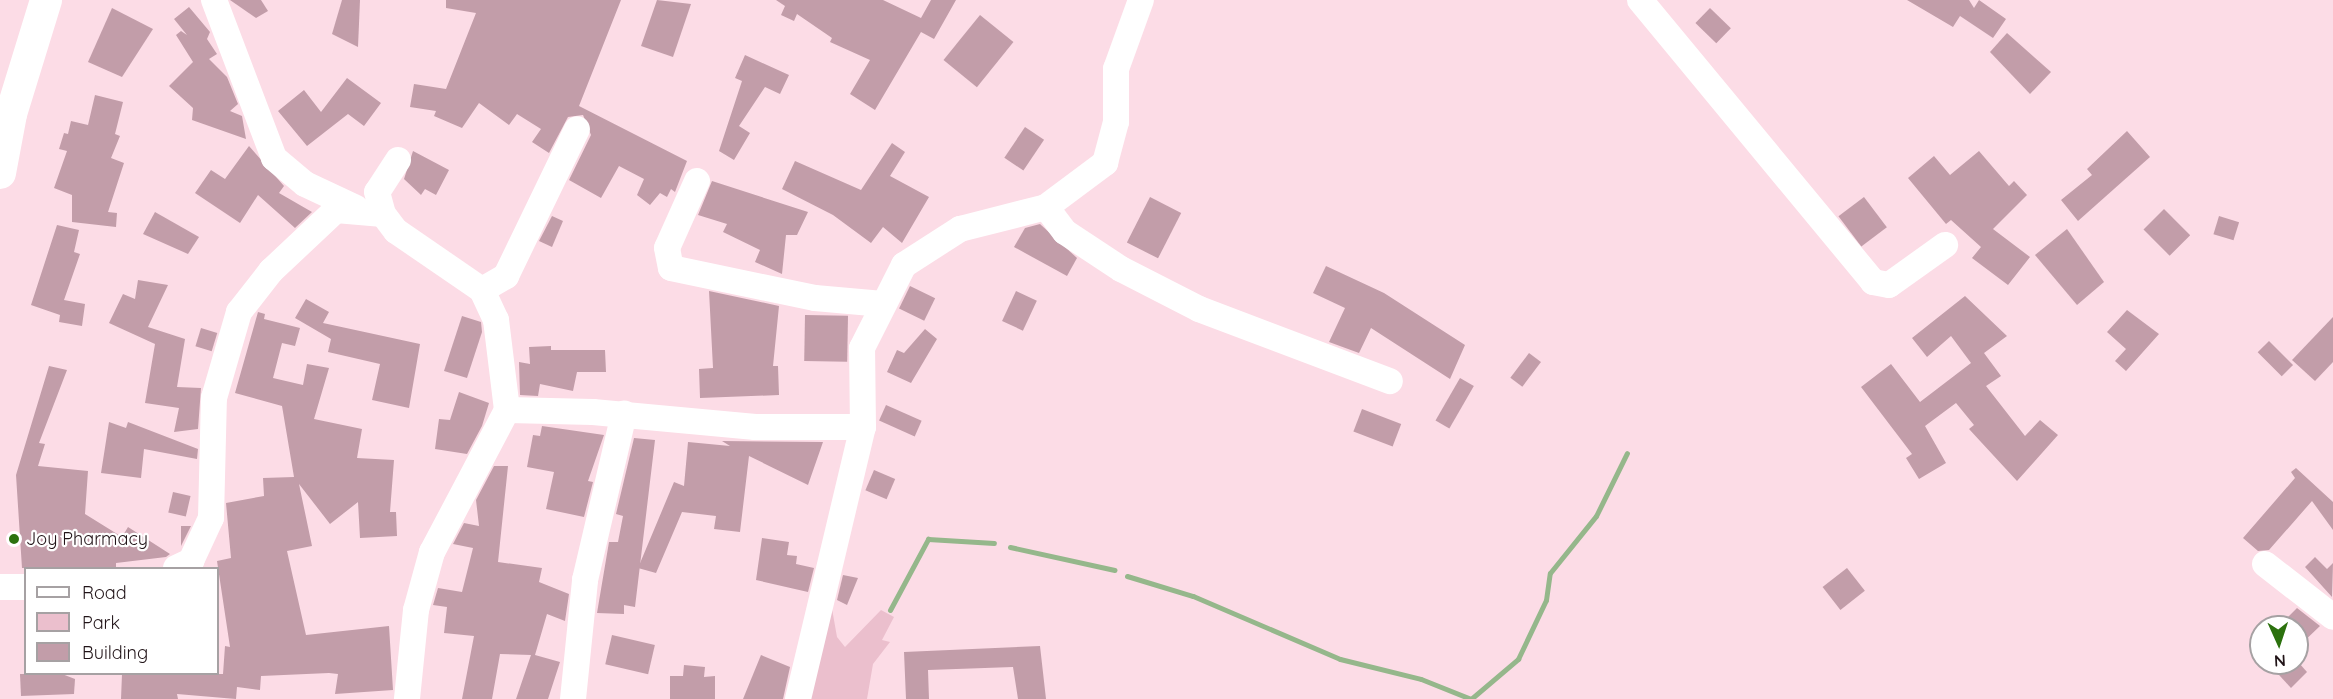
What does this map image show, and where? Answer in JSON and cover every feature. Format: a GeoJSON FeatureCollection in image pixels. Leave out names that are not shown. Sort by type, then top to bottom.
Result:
{"type":"FeatureCollection","features":[{"type":"Feature","properties":{"kind":"main road"},"geometry":{"type":"LineString","coordinates":[[0,172],[11,114],[46,0]]}},
{"type":"Feature","properties":{"kind":"street"},"geometry":{"type":"LineString","coordinates":[[214,0],[274,158],[305,184],[356,208],[383,214]]}},
{"type":"Feature","properties":{"kind":"street"},"geometry":{"type":"LineString","coordinates":[[798,699],[863,427],[862,348],[883,304],[904,265],[936,240],[1046,207],[1094,175],[1111,151],[1116,69],[1141,0]]}},
{"type":"Feature","properties":{"kind":"street"},"geometry":{"type":"LineString","coordinates":[[1640,0],[1873,282],[1889,285],[1945,245]]}},
{"type":"Feature","properties":{"kind":"street"},"geometry":{"type":"LineString","coordinates":[[482,290],[506,276],[577,129]]}},
{"type":"Feature","properties":{"kind":"street"},"geometry":{"type":"LineString","coordinates":[[398,160],[377,192],[383,214],[396,231],[482,290],[496,320],[507,410],[432,552],[416,610],[407,699]]}},
{"type":"Feature","properties":{"kind":"street"},"geometry":{"type":"LineString","coordinates":[[696,181],[667,248],[671,268],[815,298],[883,304]]}},
{"type":"Feature","properties":{"kind":"street"},"geometry":{"type":"LineString","coordinates":[[1046,207],[1065,232],[1138,278],[1199,309],[1390,381]]}},
{"type":"Feature","properties":{"kind":"street"},"geometry":{"type":"LineString","coordinates":[[178,567],[191,561],[211,518],[214,398],[239,312],[254,289],[328,217],[356,208]]}},
{"type":"Feature","properties":{"kind":"street"},"geometry":{"type":"LineString","coordinates":[[507,410],[624,414],[754,427],[863,427]]}},
{"type":"Feature","properties":{"kind":"street"},"geometry":{"type":"LineString","coordinates":[[573,699],[585,580],[624,414]]}},
{"type":"Feature","properties":{"kind":"street"},"geometry":{"type":"LineString","coordinates":[[2265,564],[2333,617]]}},
{"type":"Feature","properties":{"kind":"street"},"geometry":{"type":"LineString","coordinates":[[0,587],[24,587]]}},
{"type":"Feature","properties":{"kind":"green space"},"geometry":{"type":"Polygon","coordinates":[[[831,603],[837,637],[845,647],[881,610],[894,617],[882,640],[890,642],[873,664],[867,699],[796,699],[831,603]]]}},
{"type":"Feature","properties":{"kind":"building"},"geometry":{"type":"Polygon","coordinates":[[[230,0],[261,0],[268,11],[256,18],[230,0]]]}},
{"type":"Feature","properties":{"kind":"building"},"geometry":{"type":"Polygon","coordinates":[[[342,0],[360,0],[358,47],[332,34],[342,0]]]}},
{"type":"Feature","properties":{"kind":"building"},"geometry":{"type":"Polygon","coordinates":[[[446,0],[621,0],[579,106],[687,161],[675,192],[671,189],[667,197],[660,193],[650,205],[637,195],[644,179],[619,166],[601,198],[569,180],[591,135],[583,115],[568,117],[549,153],[532,142],[541,129],[517,114],[509,125],[479,103],[462,128],[434,116],[436,111],[410,107],[414,84],[446,89],[476,13],[446,8],[446,0]]]}},
{"type":"Feature","properties":{"kind":"building"},"geometry":{"type":"Polygon","coordinates":[[[657,0],[691,4],[673,57],[641,46],[657,0]]]}},
{"type":"Feature","properties":{"kind":"building"},"geometry":{"type":"Polygon","coordinates":[[[776,0],[883,0],[921,18],[931,0],[956,0],[934,39],[921,32],[875,110],[850,94],[870,60],[830,42],[832,38],[797,14],[794,21],[781,15],[785,6],[776,0]]]}},
{"type":"Feature","properties":{"kind":"building"},"geometry":{"type":"Polygon","coordinates":[[[1907,0],[1969,0],[1974,8],[1979,0],[2006,19],[1993,38],[1960,16],[1953,27],[1907,0]]]}},
{"type":"Feature","properties":{"kind":"building"},"geometry":{"type":"Polygon","coordinates":[[[189,7],[210,32],[207,39],[217,54],[209,59],[227,77],[238,104],[230,111],[242,116],[246,139],[192,120],[193,108],[169,86],[193,62],[176,35],[181,31],[187,35],[174,19],[189,7]]]}},
{"type":"Feature","properties":{"kind":"building"},"geometry":{"type":"Polygon","coordinates":[[[112,8],[153,29],[122,77],[88,62],[112,8]]]}},
{"type":"Feature","properties":{"kind":"building"},"geometry":{"type":"Polygon","coordinates":[[[1710,8],[1731,28],[1716,43],[1695,23],[1710,8]]]}},
{"type":"Feature","properties":{"kind":"building"},"geometry":{"type":"Polygon","coordinates":[[[980,15],[1013,42],[977,87],[943,60],[980,15]]]}},
{"type":"Feature","properties":{"kind":"building"},"geometry":{"type":"Polygon","coordinates":[[[2007,33],[2051,72],[2030,94],[1990,52],[2007,33]]]}},
{"type":"Feature","properties":{"kind":"building"},"geometry":{"type":"Polygon","coordinates":[[[745,55],[789,75],[780,94],[765,87],[739,126],[750,133],[734,160],[719,151],[742,81],[735,78],[745,55]]]}},
{"type":"Feature","properties":{"kind":"building"},"geometry":{"type":"Polygon","coordinates":[[[347,78],[381,103],[364,126],[348,114],[307,146],[278,111],[304,90],[321,112],[347,78]]]}},
{"type":"Feature","properties":{"kind":"building"},"geometry":{"type":"Polygon","coordinates":[[[95,95],[123,102],[115,134],[120,136],[111,158],[124,163],[108,212],[117,213],[116,227],[72,222],[72,195],[54,188],[67,151],[59,149],[64,133],[68,134],[71,121],[88,125],[95,95]]]}},
{"type":"Feature","properties":{"kind":"building"},"geometry":{"type":"Polygon","coordinates":[[[1025,127],[1044,140],[1023,171],[1004,158],[1025,127]]]}},
{"type":"Feature","properties":{"kind":"building"},"geometry":{"type":"Polygon","coordinates":[[[2127,131],[2150,157],[2078,221],[2061,200],[2092,175],[2087,169],[2127,131]]]}},
{"type":"Feature","properties":{"kind":"building"},"geometry":{"type":"Polygon","coordinates":[[[892,143],[905,152],[890,176],[929,197],[902,243],[883,227],[871,243],[833,215],[782,189],[795,161],[861,190],[892,143]]]}},
{"type":"Feature","properties":{"kind":"building"},"geometry":{"type":"Polygon","coordinates":[[[249,146],[284,186],[279,193],[312,212],[295,228],[258,195],[240,223],[195,193],[211,170],[225,179],[249,146]]]}},
{"type":"Feature","properties":{"kind":"building"},"geometry":{"type":"Polygon","coordinates":[[[413,151],[449,170],[436,195],[425,189],[421,195],[404,179],[413,151]]]}},
{"type":"Feature","properties":{"kind":"building"},"geometry":{"type":"Polygon","coordinates":[[[1979,151],[2009,186],[2014,181],[2027,195],[1993,229],[2030,257],[2008,285],[1972,258],[1981,247],[1951,220],[1946,224],[1908,178],[1934,156],[1950,175],[1979,151]]]}},
{"type":"Feature","properties":{"kind":"building"},"geometry":{"type":"Polygon","coordinates":[[[712,181],[808,212],[797,235],[786,235],[782,274],[755,262],[760,250],[723,232],[727,224],[698,215],[712,181]]]}},
{"type":"Feature","properties":{"kind":"building"},"geometry":{"type":"Polygon","coordinates":[[[1150,197],[1181,213],[1158,258],[1127,242],[1150,197]]]}},
{"type":"Feature","properties":{"kind":"building"},"geometry":{"type":"Polygon","coordinates":[[[1864,197],[1887,227],[1861,247],[1838,216],[1864,197]]]}},
{"type":"Feature","properties":{"kind":"building"},"geometry":{"type":"Polygon","coordinates":[[[2164,209],[2190,235],[2170,256],[2143,230],[2164,209]]]}},
{"type":"Feature","properties":{"kind":"building"},"geometry":{"type":"Polygon","coordinates":[[[155,212],[199,237],[188,254],[143,234],[155,212]]]}},
{"type":"Feature","properties":{"kind":"building"},"geometry":{"type":"Polygon","coordinates":[[[552,216],[563,221],[552,247],[539,241],[552,216]]]}},
{"type":"Feature","properties":{"kind":"building"},"geometry":{"type":"Polygon","coordinates":[[[2219,216],[2239,222],[2234,240],[2213,234],[2219,216]]]}},
{"type":"Feature","properties":{"kind":"building"},"geometry":{"type":"Polygon","coordinates":[[[1040,224],[1077,258],[1067,276],[1014,247],[1025,228],[1040,224]]]}},
{"type":"Feature","properties":{"kind":"building"},"geometry":{"type":"Polygon","coordinates":[[[57,225],[79,230],[74,252],[80,254],[64,300],[85,304],[82,326],[59,322],[60,315],[31,305],[57,225]]]}},
{"type":"Feature","properties":{"kind":"building"},"geometry":{"type":"Polygon","coordinates":[[[2067,229],[2104,282],[2077,305],[2035,255],[2067,229]]]}},
{"type":"Feature","properties":{"kind":"building"},"geometry":{"type":"Polygon","coordinates":[[[1326,266],[1384,293],[1465,345],[1450,379],[1371,328],[1359,353],[1329,342],[1345,308],[1313,293],[1326,266]]]}},
{"type":"Feature","properties":{"kind":"building"},"geometry":{"type":"Polygon","coordinates":[[[138,280],[168,285],[148,327],[185,339],[177,387],[201,388],[198,429],[174,432],[179,408],[145,403],[155,344],[109,323],[123,294],[135,299],[138,280]]]}},
{"type":"Feature","properties":{"kind":"building"},"geometry":{"type":"Polygon","coordinates":[[[910,286],[935,298],[924,321],[899,308],[910,286]]]}},
{"type":"Feature","properties":{"kind":"building"},"geometry":{"type":"Polygon","coordinates":[[[709,291],[779,306],[773,366],[778,366],[779,395],[700,398],[699,369],[713,368],[709,291]]]}},
{"type":"Feature","properties":{"kind":"building"},"geometry":{"type":"Polygon","coordinates":[[[1016,291],[1037,301],[1023,331],[1002,321],[1016,291]]]}},
{"type":"Feature","properties":{"kind":"building"},"geometry":{"type":"Polygon","coordinates":[[[1965,296],[2007,336],[1984,353],[2001,376],[1986,386],[2025,436],[2040,420],[2058,435],[2017,481],[1969,429],[1974,425],[1956,403],[1925,426],[1946,463],[1919,479],[1906,458],[1912,454],[1861,387],[1891,364],[1920,402],[1971,363],[1951,336],[1927,357],[1912,338],[1965,296]]]}},
{"type":"Feature","properties":{"kind":"building"},"geometry":{"type":"Polygon","coordinates":[[[306,299],[329,312],[323,323],[420,344],[409,408],[372,400],[380,364],[328,352],[331,339],[295,318],[306,299]]]}},
{"type":"Feature","properties":{"kind":"building"},"geometry":{"type":"Polygon","coordinates":[[[2127,310],[2159,334],[2126,371],[2115,361],[2126,349],[2107,332],[2127,310]]]}},
{"type":"Feature","properties":{"kind":"building"},"geometry":{"type":"Polygon","coordinates":[[[258,312],[265,314],[264,319],[300,328],[295,346],[282,343],[273,378],[303,385],[307,364],[329,368],[314,419],[362,429],[357,458],[394,460],[390,512],[396,512],[397,536],[360,538],[358,502],[330,524],[299,484],[312,546],[287,551],[306,635],[389,626],[393,690],[335,694],[338,674],[329,673],[261,676],[260,690],[237,687],[236,699],[177,694],[178,699],[121,699],[122,675],[223,674],[225,646],[230,647],[217,561],[231,558],[226,503],[264,496],[263,478],[294,477],[282,406],[235,393],[258,312]]]}},
{"type":"Feature","properties":{"kind":"building"},"geometry":{"type":"Polygon","coordinates":[[[805,315],[848,316],[847,362],[804,361],[805,315]]]}},
{"type":"Feature","properties":{"kind":"building"},"geometry":{"type":"Polygon","coordinates":[[[462,316],[481,322],[482,332],[467,378],[444,371],[462,316]]]}},
{"type":"Feature","properties":{"kind":"building"},"geometry":{"type":"Polygon","coordinates":[[[2333,317],[2333,362],[2315,381],[2292,360],[2333,317]]]}},
{"type":"Feature","properties":{"kind":"building"},"geometry":{"type":"Polygon","coordinates":[[[201,328],[217,333],[212,351],[195,346],[201,328]]]}},
{"type":"Feature","properties":{"kind":"building"},"geometry":{"type":"Polygon","coordinates":[[[925,329],[937,339],[911,383],[887,372],[897,350],[904,353],[925,329]]]}},
{"type":"Feature","properties":{"kind":"building"},"geometry":{"type":"Polygon","coordinates":[[[2269,341],[2293,365],[2282,376],[2258,352],[2269,341]]]}},
{"type":"Feature","properties":{"kind":"building"},"geometry":{"type":"Polygon","coordinates":[[[551,346],[551,350],[605,350],[606,372],[577,372],[573,391],[540,384],[538,396],[520,395],[519,362],[530,364],[529,347],[551,346]]]}},
{"type":"Feature","properties":{"kind":"building"},"geometry":{"type":"Polygon","coordinates":[[[1529,353],[1541,362],[1522,387],[1510,378],[1529,353]]]}},
{"type":"Feature","properties":{"kind":"building"},"geometry":{"type":"Polygon","coordinates":[[[49,366],[67,370],[39,443],[45,444],[38,466],[88,471],[85,514],[122,537],[128,527],[170,554],[166,557],[116,563],[116,567],[22,568],[16,475],[49,366]]]}},
{"type":"Feature","properties":{"kind":"building"},"geometry":{"type":"Polygon","coordinates":[[[1460,378],[1474,386],[1449,428],[1436,420],[1460,378]]]}},
{"type":"Feature","properties":{"kind":"building"},"geometry":{"type":"Polygon","coordinates":[[[459,392],[489,403],[482,426],[467,454],[435,449],[439,419],[450,420],[459,392]]]}},
{"type":"Feature","properties":{"kind":"building"},"geometry":{"type":"Polygon","coordinates":[[[886,405],[922,421],[915,436],[879,421],[886,405]]]}},
{"type":"Feature","properties":{"kind":"building"},"geometry":{"type":"Polygon","coordinates":[[[1362,409],[1401,424],[1393,446],[1353,431],[1362,409]]]}},
{"type":"Feature","properties":{"kind":"building"},"geometry":{"type":"Polygon","coordinates":[[[109,422],[126,428],[128,422],[198,449],[197,459],[144,449],[141,478],[101,473],[109,422]]]}},
{"type":"Feature","properties":{"kind":"building"},"geometry":{"type":"Polygon","coordinates":[[[542,426],[604,435],[588,481],[593,482],[584,517],[546,509],[554,472],[527,467],[533,435],[540,436],[542,426]]]}},
{"type":"Feature","properties":{"kind":"building"},"geometry":{"type":"Polygon","coordinates":[[[634,438],[655,440],[635,607],[624,605],[624,614],[597,613],[609,542],[618,542],[623,516],[616,514],[634,438]]]}},
{"type":"Feature","properties":{"kind":"building"},"geometry":{"type":"Polygon","coordinates":[[[722,441],[823,442],[808,485],[749,456],[740,532],[714,529],[716,516],[682,512],[656,573],[638,568],[674,482],[684,486],[688,442],[730,446],[722,441]]]}},
{"type":"Feature","properties":{"kind":"building"},"geometry":{"type":"Polygon","coordinates":[[[494,466],[508,466],[498,562],[542,568],[539,582],[569,594],[565,621],[547,614],[535,655],[560,662],[548,699],[516,699],[531,655],[500,654],[492,699],[462,699],[474,636],[444,633],[447,607],[433,605],[438,588],[462,592],[473,548],[453,544],[464,523],[479,526],[476,500],[494,466]]]}},
{"type":"Feature","properties":{"kind":"building"},"geometry":{"type":"Polygon","coordinates":[[[2296,468],[2333,502],[2333,530],[2312,501],[2269,550],[2258,551],[2243,538],[2295,478],[2291,472],[2296,468]]]}},
{"type":"Feature","properties":{"kind":"building"},"geometry":{"type":"Polygon","coordinates":[[[874,470],[895,479],[887,499],[865,490],[874,470]]]}},
{"type":"Feature","properties":{"kind":"building"},"geometry":{"type":"Polygon","coordinates":[[[173,492],[191,496],[186,517],[168,512],[173,492]]]}},
{"type":"Feature","properties":{"kind":"building"},"geometry":{"type":"Polygon","coordinates":[[[181,526],[191,526],[181,546],[181,526]]]}},
{"type":"Feature","properties":{"kind":"building"},"geometry":{"type":"Polygon","coordinates":[[[762,538],[789,542],[787,555],[797,556],[796,564],[814,568],[808,592],[756,580],[762,538]]]}},
{"type":"Feature","properties":{"kind":"building"},"geometry":{"type":"Polygon","coordinates":[[[2315,557],[2327,569],[2333,563],[2332,597],[2305,567],[2315,557]]]}},
{"type":"Feature","properties":{"kind":"building"},"geometry":{"type":"Polygon","coordinates":[[[1847,568],[1865,591],[1840,610],[1823,587],[1847,568]]]}},
{"type":"Feature","properties":{"kind":"building"},"geometry":{"type":"Polygon","coordinates":[[[843,575],[858,578],[847,605],[837,600],[843,575]]]}},
{"type":"Feature","properties":{"kind":"building"},"geometry":{"type":"Polygon","coordinates":[[[2297,608],[2306,615],[2290,615],[2297,608]]]}},
{"type":"Feature","properties":{"kind":"building"},"geometry":{"type":"Polygon","coordinates":[[[2309,617],[2320,626],[2309,637],[2309,617]]]}},
{"type":"Feature","properties":{"kind":"building"},"geometry":{"type":"Polygon","coordinates":[[[612,635],[655,645],[648,674],[605,664],[612,635]]]}},
{"type":"Feature","properties":{"kind":"building"},"geometry":{"type":"Polygon","coordinates":[[[1040,646],[1046,699],[1018,699],[1013,667],[928,670],[929,699],[906,699],[904,652],[1040,646]]]}},
{"type":"Feature","properties":{"kind":"building"},"geometry":{"type":"Polygon","coordinates":[[[761,655],[790,667],[783,699],[743,699],[761,655]]]}},
{"type":"Feature","properties":{"kind":"building"},"geometry":{"type":"Polygon","coordinates":[[[684,665],[705,667],[704,677],[715,676],[715,699],[670,699],[670,676],[683,676],[684,665]]]}},
{"type":"Feature","properties":{"kind":"building"},"geometry":{"type":"Polygon","coordinates":[[[20,674],[65,675],[75,679],[74,694],[21,696],[20,674]]]}},
{"type":"Feature","properties":{"kind":"building"},"geometry":{"type":"Polygon","coordinates":[[[2279,675],[2304,675],[2291,688],[2279,675]]]}},
{"type":"Feature","properties":{"kind":"waterway"},"geometry":{"type":"LineString","coordinates":[[1471,699],[1518,659],[1546,600],[1550,573],[1596,516],[1627,453]]}},
{"type":"Feature","properties":{"kind":"waterway"},"geometry":{"type":"LineString","coordinates":[[890,610],[928,539],[994,543]]}},
{"type":"Feature","properties":{"kind":"waterway"},"geometry":{"type":"LineString","coordinates":[[1010,547],[1115,570]]}},
{"type":"Feature","properties":{"kind":"waterway"},"geometry":{"type":"LineString","coordinates":[[1127,576],[1193,596],[1340,659],[1421,679],[1471,699]]}},
{"type":"Feature","properties":{"kind":"place","name":"Joy Pharmacy"},"geometry":{"type":"Point","coordinates":[14,539]}}]}
